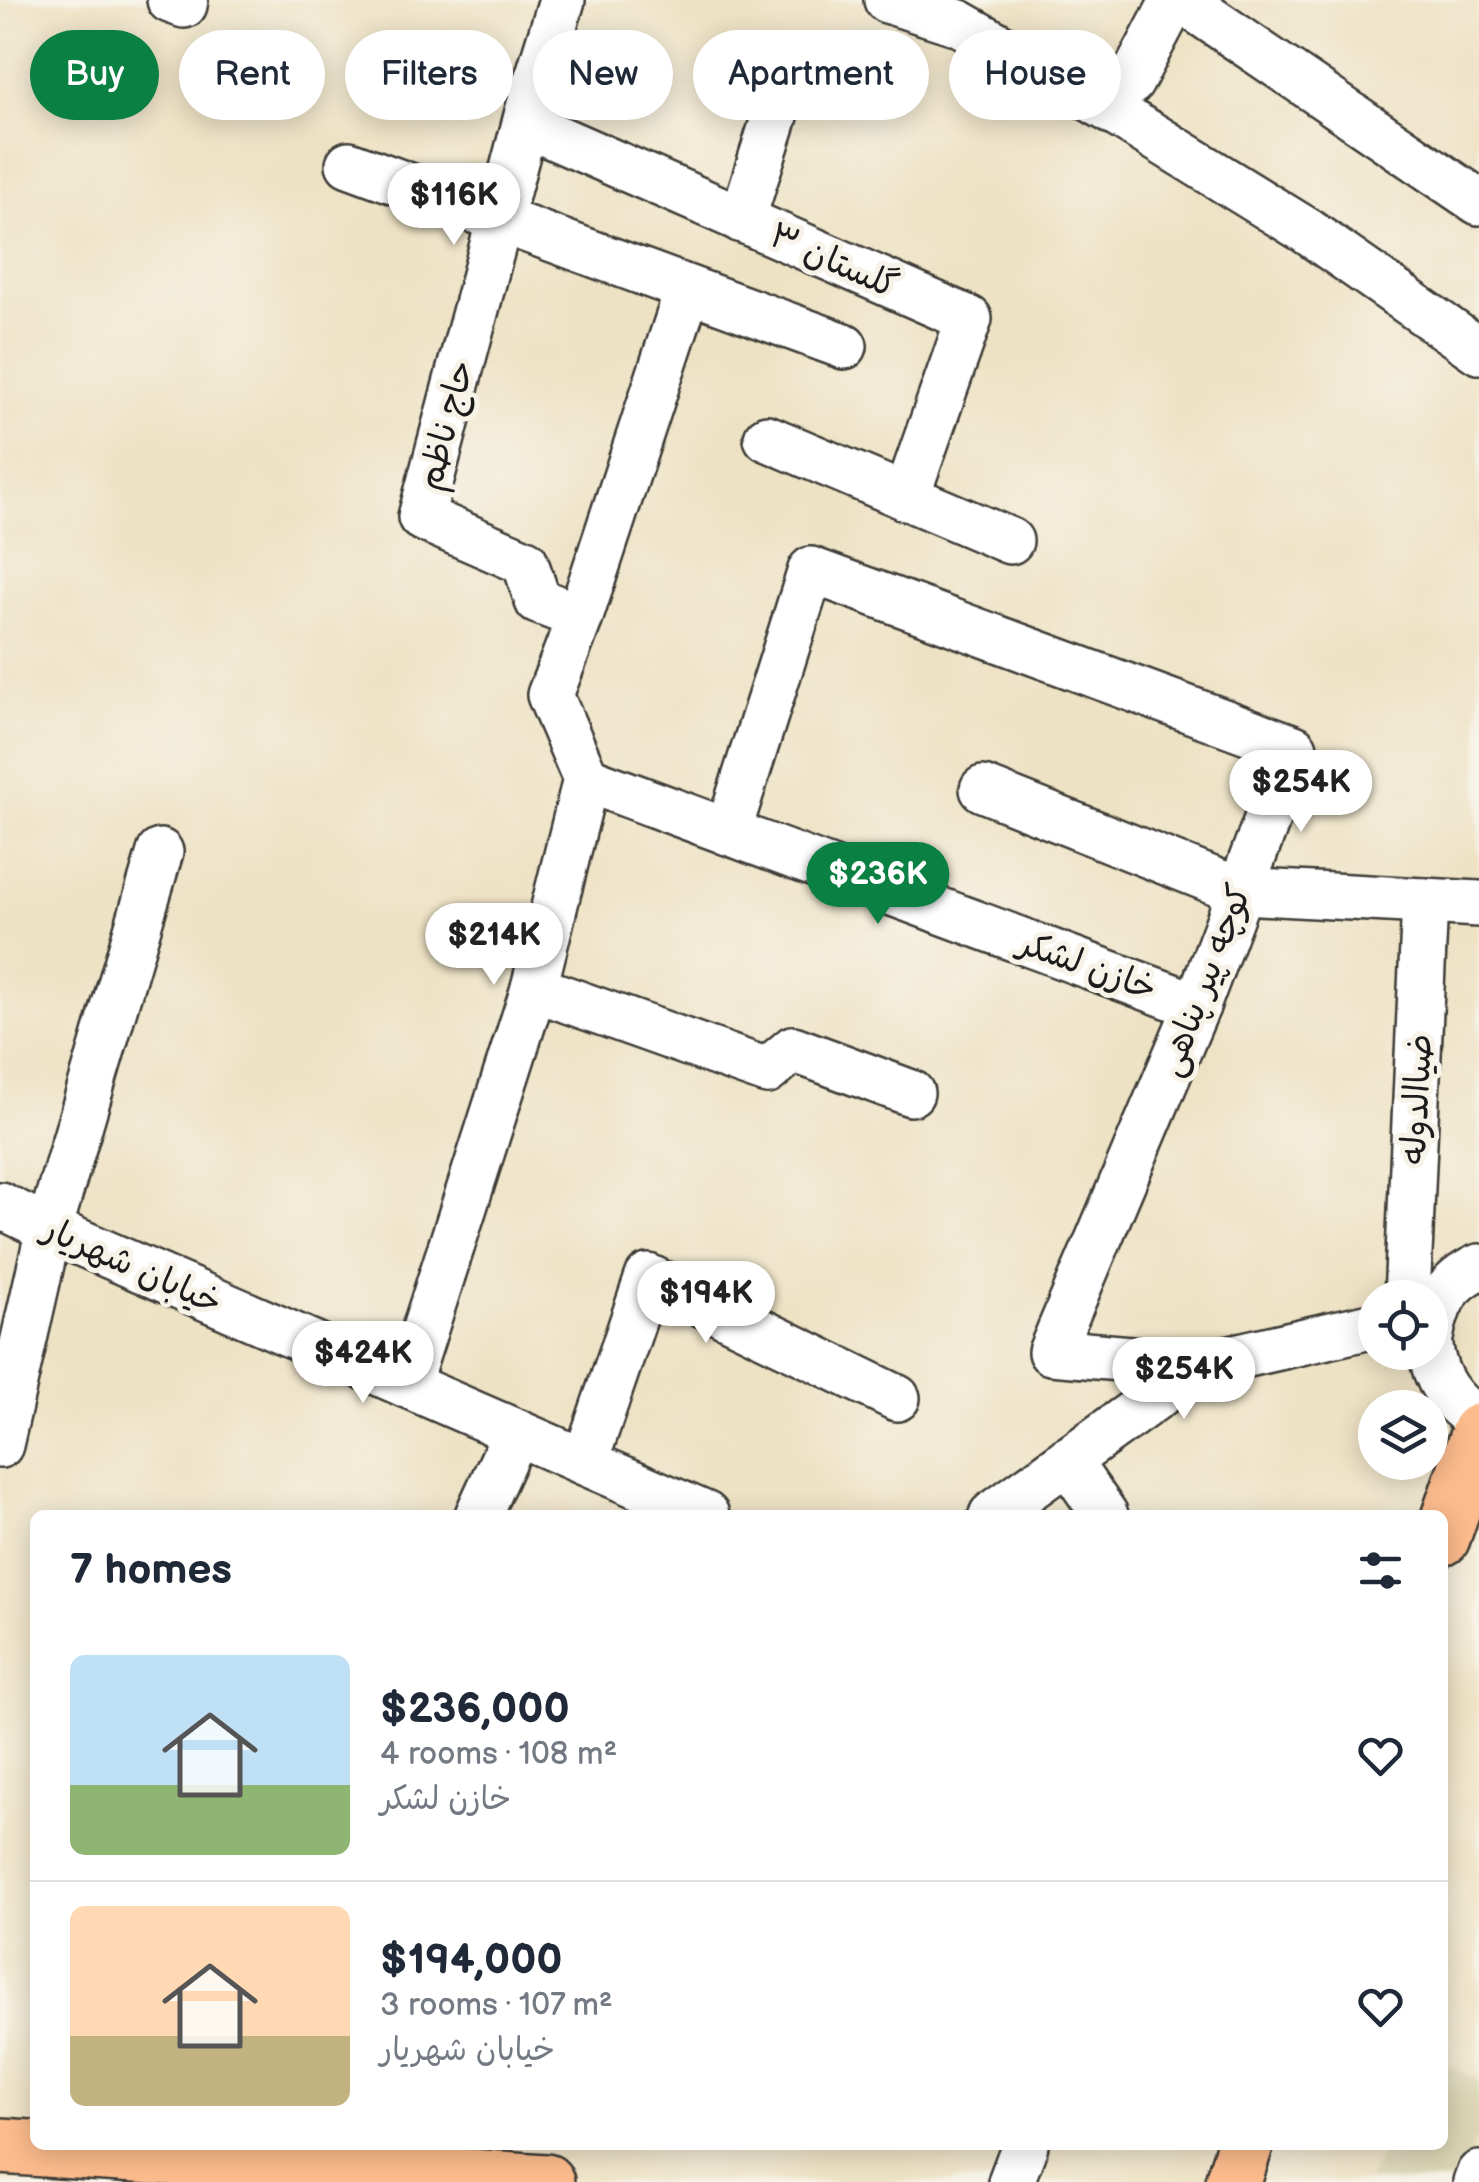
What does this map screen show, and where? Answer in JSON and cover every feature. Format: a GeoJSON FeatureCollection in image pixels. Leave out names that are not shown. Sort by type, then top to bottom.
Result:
{"type":"FeatureCollection","features":[{"type":"Feature","properties":{"kind":"main road"},"geometry":{"type":"LineString","coordinates":[[1448,1521],[1479,1432]]}},
{"type":"Feature","properties":{"kind":"main road"},"geometry":{"type":"LineString","coordinates":[[0,2146],[30,2149]]}},
{"type":"Feature","properties":{"kind":"main road"},"geometry":{"type":"LineString","coordinates":[[44,2150],[318,2175],[457,2168],[546,2182]]}},
{"type":"Feature","properties":{"kind":"main road"},"geometry":{"type":"LineString","coordinates":[[1233,2182],[1244,2150]]}},
{"type":"Feature","properties":{"kind":"street"},"geometry":{"type":"LineString","coordinates":[[170,0],[184,5],[185,0]]}},
{"type":"Feature","properties":{"kind":"street","name":"حاج ناظم"},"geometry":{"type":"LineString","coordinates":[[562,0],[525,124],[421,517],[525,562],[538,601],[580,617]]}},
{"type":"Feature","properties":{"kind":"street"},"geometry":{"type":"LineString","coordinates":[[1122,97],[1174,0]]}},
{"type":"Feature","properties":{"kind":"street"},"geometry":{"type":"LineString","coordinates":[[1182,0],[1479,202]]}},
{"type":"Feature","properties":{"kind":"street"},"geometry":{"type":"LineString","coordinates":[[896,1],[958,23],[1122,97],[1479,352]]}},
{"type":"Feature","properties":{"kind":"street"},"geometry":{"type":"LineString","coordinates":[[742,220],[773,120]]}},
{"type":"Feature","properties":{"kind":"street","name":"گلستان ۳"},"geometry":{"type":"LineString","coordinates":[[525,124],[969,319],[906,498]]}},
{"type":"Feature","properties":{"kind":"street"},"geometry":{"type":"LineString","coordinates":[[349,164],[844,346]]}},
{"type":"Feature","properties":{"kind":"street"},"geometry":{"type":"LineString","coordinates":[[407,1384],[534,988],[586,779],[550,694],[580,617],[688,289]]}},
{"type":"Feature","properties":{"kind":"street"},"geometry":{"type":"LineString","coordinates":[[767,438],[1010,542]]}},
{"type":"Feature","properties":{"kind":"street","name":"کوچه پیر پناهی"},"geometry":{"type":"LineString","coordinates":[[728,832],[811,570],[1294,748],[1196,1006],[1051,1352],[1200,1365]]}},
{"type":"Feature","properties":{"kind":"street","name":"خازن لشکر"},"geometry":{"type":"LineString","coordinates":[[586,779],[1196,1006]]}},
{"type":"Feature","properties":{"kind":"street"},"geometry":{"type":"LineString","coordinates":[[983,789],[1240,892],[1479,904]]}},
{"type":"Feature","properties":{"kind":"street"},"geometry":{"type":"LineString","coordinates":[[0,1445],[49,1229],[160,852]]}},
{"type":"Feature","properties":{"kind":"street","name":"ضیاالدوله"},"geometry":{"type":"LineString","coordinates":[[1426,901],[1426,1280]]}},
{"type":"Feature","properties":{"kind":"street"},"geometry":{"type":"LineString","coordinates":[[534,988],[767,1071],[793,1049],[911,1093]]}},
{"type":"Feature","properties":{"kind":"street","name":"خیابان شهریار"},"geometry":{"type":"LineString","coordinates":[[0,1205],[695,1510]]}},
{"type":"Feature","properties":{"kind":"street"},"geometry":{"type":"LineString","coordinates":[[1448,1290],[1467,1272],[1479,1267]]}},
{"type":"Feature","properties":{"kind":"street"},"geometry":{"type":"LineString","coordinates":[[585,1462],[648,1276],[897,1398]]}},
{"type":"Feature","properties":{"kind":"street"},"geometry":{"type":"LineString","coordinates":[[999,1510],[1200,1365],[1358,1329]]}},
{"type":"Feature","properties":{"kind":"street"},"geometry":{"type":"LineString","coordinates":[[1434,1370],[1460,1409],[1479,1420]]}},
{"type":"Feature","properties":{"kind":"street"},"geometry":{"type":"LineString","coordinates":[[480,1510],[516,1432]]}},
{"type":"Feature","properties":{"kind":"street"},"geometry":{"type":"LineString","coordinates":[[1067,1460],[1101,1510]]}},
{"type":"Feature","properties":{"kind":"street"},"geometry":{"type":"LineString","coordinates":[[1011,2182],[1023,2150]]}},
{"type":"Feature","properties":{"kind":"street"},"geometry":{"type":"LineString","coordinates":[[1476,2182],[1479,2174]]}},
{"type":"Feature","properties":{"kind":"shaded area"},"geometry":{"type":"Polygon","coordinates":[[[1448,2064],[1479,2081],[1479,2132],[1457,2182],[1367,2182],[1383,2150],[1448,2150],[1448,2064]]]}}]}
